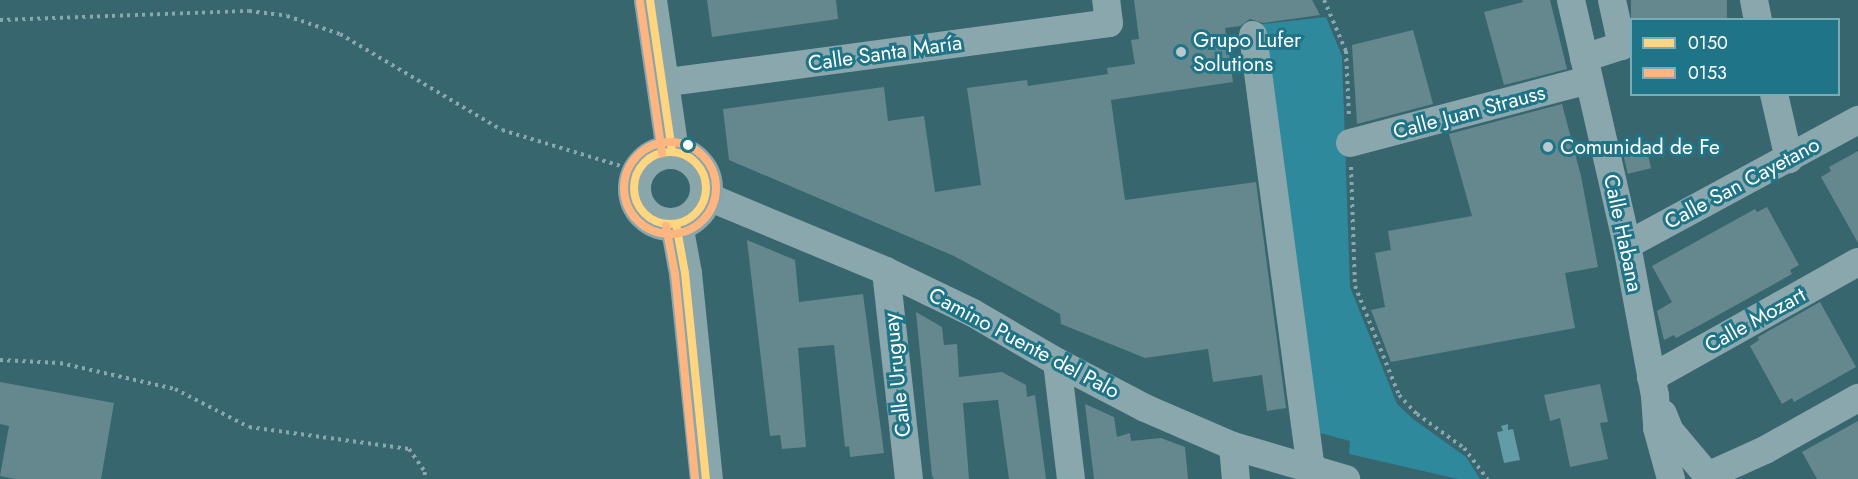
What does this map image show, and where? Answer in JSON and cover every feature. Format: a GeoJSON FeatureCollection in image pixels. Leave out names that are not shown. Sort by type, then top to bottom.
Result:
{"type":"FeatureCollection","features":[{"type":"Feature","properties":{"kind":"main road"},"geometry":{"type":"LineString","coordinates":[[650,0],[672,151]]}},
{"type":"Feature","properties":{"kind":"main road"},"geometry":{"type":"LineString","coordinates":[[672,151],[690,157],[704,175],[706,196],[696,213],[676,224],[661,223],[643,213],[634,196],[638,171],[651,157],[672,151]]}},
{"type":"Feature","properties":{"kind":"main road"},"geometry":{"type":"LineString","coordinates":[[676,224],[685,273],[706,479]]}},
{"type":"Feature","properties":{"kind":"street","name":"Calle Habana"},"geometry":{"type":"LineString","coordinates":[[1571,0],[1626,244],[1653,387],[1657,428],[1671,479]]}},
{"type":"Feature","properties":{"kind":"street","name":"Calle Juan Strauss"},"geometry":{"type":"LineString","coordinates":[[1350,143],[1587,69],[1622,46],[1612,0]]}},
{"type":"Feature","properties":{"kind":"street"},"geometry":{"type":"LineString","coordinates":[[1754,0],[1758,18]]}},
{"type":"Feature","properties":{"kind":"street","name":"Calle Santa María"},"geometry":{"type":"LineString","coordinates":[[661,83],[1108,11]]}},
{"type":"Feature","properties":{"kind":"street"},"geometry":{"type":"LineString","coordinates":[[1253,35],[1311,470]]}},
{"type":"Feature","properties":{"kind":"street"},"geometry":{"type":"LineString","coordinates":[[1774,96],[1789,159]]}},
{"type":"Feature","properties":{"kind":"street","name":"Calle San Cayetano"},"geometry":{"type":"LineString","coordinates":[[1626,244],[1789,159],[1858,120]]}},
{"type":"Feature","properties":{"kind":"street","name":"Camino Puente del Palo"},"geometry":{"type":"LineString","coordinates":[[706,196],[886,270],[973,313],[1145,408],[1233,446],[1346,479]]}},
{"type":"Feature","properties":{"kind":"street","name":"Calle Mozart"},"geometry":{"type":"LineString","coordinates":[[1653,387],[1858,262]]}},
{"type":"Feature","properties":{"kind":"street","name":"Calle Uruguay"},"geometry":{"type":"LineString","coordinates":[[886,270],[909,479]]}},
{"type":"Feature","properties":{"kind":"street"},"geometry":{"type":"LineString","coordinates":[[1058,362],[1071,479]]}},
{"type":"Feature","properties":{"kind":"street","name":"Calle Habana"},"geometry":{"type":"LineString","coordinates":[[1653,387],[1670,431],[1705,475]]}},
{"type":"Feature","properties":{"kind":"street"},"geometry":{"type":"LineString","coordinates":[[1705,475],[1765,450],[1858,398]]}},
{"type":"Feature","properties":{"kind":"street"},"geometry":{"type":"LineString","coordinates":[[1233,446],[1236,479]]}},
{"type":"Feature","properties":{"kind":"path"},"geometry":{"type":"LineString","coordinates":[[1324,0],[1346,51],[1355,286],[1399,395],[1417,414],[1464,448],[1486,479]]}},
{"type":"Feature","properties":{"kind":"path"},"geometry":{"type":"LineString","coordinates":[[0,20],[249,11],[287,16],[340,34],[502,130],[638,171]]}},
{"type":"Feature","properties":{"kind":"path"},"geometry":{"type":"LineString","coordinates":[[0,360],[60,363],[176,389],[249,427],[409,449],[425,472],[424,479]]}},
{"type":"Feature","properties":{"kind":"shaded area"},"geometry":{"type":"Polygon","coordinates":[[[1326,17],[1342,56],[1350,287],[1397,404],[1413,419],[1466,457],[1480,479],[1458,479],[1349,454],[1350,441],[1298,427],[1246,26],[1326,17]]]}},
{"type":"Feature","properties":{"kind":"shaded area"},"geometry":{"type":"Polygon","coordinates":[[[1508,424],[1508,430],[1513,429],[1520,460],[1504,463],[1497,432],[1503,431],[1501,426],[1508,424]]]}},
{"type":"Feature","properties":{"kind":"building"},"geometry":{"type":"Polygon","coordinates":[[[707,0],[836,0],[838,19],[712,37],[707,0]]]}},
{"type":"Feature","properties":{"kind":"building"},"geometry":{"type":"Polygon","coordinates":[[[1134,0],[1312,0],[1320,15],[1263,23],[1250,19],[1240,26],[1225,28],[1233,82],[1111,100],[1125,200],[1256,182],[1286,408],[1267,411],[1262,375],[1213,382],[1208,349],[1145,358],[1061,324],[1060,314],[954,256],[729,160],[723,109],[884,87],[888,121],[924,116],[935,192],[981,185],[967,88],[1027,80],[1028,86],[1108,74],[1107,68],[1135,64],[1131,40],[1139,39],[1134,0]]]}},
{"type":"Feature","properties":{"kind":"building"},"geometry":{"type":"Polygon","coordinates":[[[1522,0],[1550,0],[1567,69],[1504,85],[1484,12],[1523,2],[1522,0]]]}},
{"type":"Feature","properties":{"kind":"building"},"geometry":{"type":"Polygon","coordinates":[[[1631,0],[1727,0],[1727,18],[1631,18],[1631,0]]]}},
{"type":"Feature","properties":{"kind":"building"},"geometry":{"type":"Polygon","coordinates":[[[1413,30],[1433,104],[1357,124],[1352,45],[1413,30]]]}},
{"type":"Feature","properties":{"kind":"building"},"geometry":{"type":"Polygon","coordinates":[[[1562,104],[1581,176],[1598,267],[1565,273],[1575,328],[1391,362],[1371,310],[1385,307],[1375,253],[1391,250],[1388,231],[1472,216],[1449,134],[1562,104]]]}},
{"type":"Feature","properties":{"kind":"building"},"geometry":{"type":"Polygon","coordinates":[[[1645,142],[1651,168],[1628,174],[1622,147],[1645,142]]]}},
{"type":"Feature","properties":{"kind":"building"},"geometry":{"type":"Polygon","coordinates":[[[1858,151],[1858,243],[1821,177],[1831,171],[1829,167],[1858,151]]]}},
{"type":"Feature","properties":{"kind":"building"},"geometry":{"type":"Polygon","coordinates":[[[1767,207],[1799,265],[1790,270],[1792,274],[1702,324],[1676,338],[1674,335],[1664,340],[1657,311],[1672,302],[1652,266],[1755,209],[1757,212],[1767,207]]]}},
{"type":"Feature","properties":{"kind":"building"},"geometry":{"type":"Polygon","coordinates":[[[747,240],[795,260],[799,302],[863,294],[884,453],[850,457],[849,446],[845,447],[834,345],[798,348],[806,447],[782,449],[780,435],[770,436],[747,240]]]}},
{"type":"Feature","properties":{"kind":"building"},"geometry":{"type":"Polygon","coordinates":[[[1820,302],[1856,367],[1794,402],[1792,398],[1782,404],[1750,346],[1759,340],[1758,337],[1820,302]]]}},
{"type":"Feature","properties":{"kind":"building"},"geometry":{"type":"Polygon","coordinates":[[[916,312],[942,327],[944,345],[957,344],[959,377],[1002,372],[1026,385],[1027,397],[1035,395],[1046,479],[1009,479],[998,400],[963,403],[969,479],[934,479],[916,312]]]}},
{"type":"Feature","properties":{"kind":"building"},"geometry":{"type":"Polygon","coordinates":[[[0,382],[114,403],[101,479],[15,479],[0,476],[9,426],[0,424],[0,382]]]}},
{"type":"Feature","properties":{"kind":"building"},"geometry":{"type":"Polygon","coordinates":[[[1600,384],[1608,422],[1600,423],[1608,459],[1570,467],[1560,418],[1550,421],[1544,395],[1600,384]]]}},
{"type":"Feature","properties":{"kind":"building"},"geometry":{"type":"Polygon","coordinates":[[[1085,404],[1114,417],[1117,437],[1130,433],[1131,441],[1161,438],[1185,447],[1188,479],[1094,479],[1085,404]]]}},
{"type":"Feature","properties":{"kind":"building"},"geometry":{"type":"Polygon","coordinates":[[[1858,421],[1858,479],[1817,479],[1802,452],[1858,421]]]}},
{"type":"Feature","properties":{"kind":"transit line","name":"0150"},"geometry":{"type":"LineString","coordinates":[[650,0],[672,151]]}},
{"type":"Feature","properties":{"kind":"transit line","name":"0153"},"geometry":{"type":"LineString","coordinates":[[640,2],[662,153]]}},
{"type":"Feature","properties":{"kind":"transit line","name":"0153"},"geometry":{"type":"LineString","coordinates":[[670,142],[688,145],[703,155],[713,170],[716,188],[713,206],[703,221],[688,231],[670,234],[652,231],[637,221],[627,206],[624,188],[627,170],[637,155],[652,145],[670,142]]}},
{"type":"Feature","properties":{"kind":"transit line","name":"0150"},"geometry":{"type":"LineString","coordinates":[[670,152],[690,158],[700,168],[706,188],[700,208],[690,218],[670,224],[650,218],[640,208],[634,188],[640,168],[650,158],[670,152]]}},
{"type":"Feature","properties":{"kind":"transit line","name":"0150"},"geometry":{"type":"LineString","coordinates":[[676,224],[685,273],[706,479]]}},
{"type":"Feature","properties":{"kind":"transit line","name":"0153"},"geometry":{"type":"LineString","coordinates":[[666,226],[675,274],[695,479]]}},
{"type":"Feature","properties":{"kind":"place","name":"Grupo Lufer Solutions"},"geometry":{"type":"Point","coordinates":[1181,52]}},
{"type":"Feature","properties":{"kind":"place","name":"Comunidad de Fe"},"geometry":{"type":"Point","coordinates":[1548,147]}}]}
